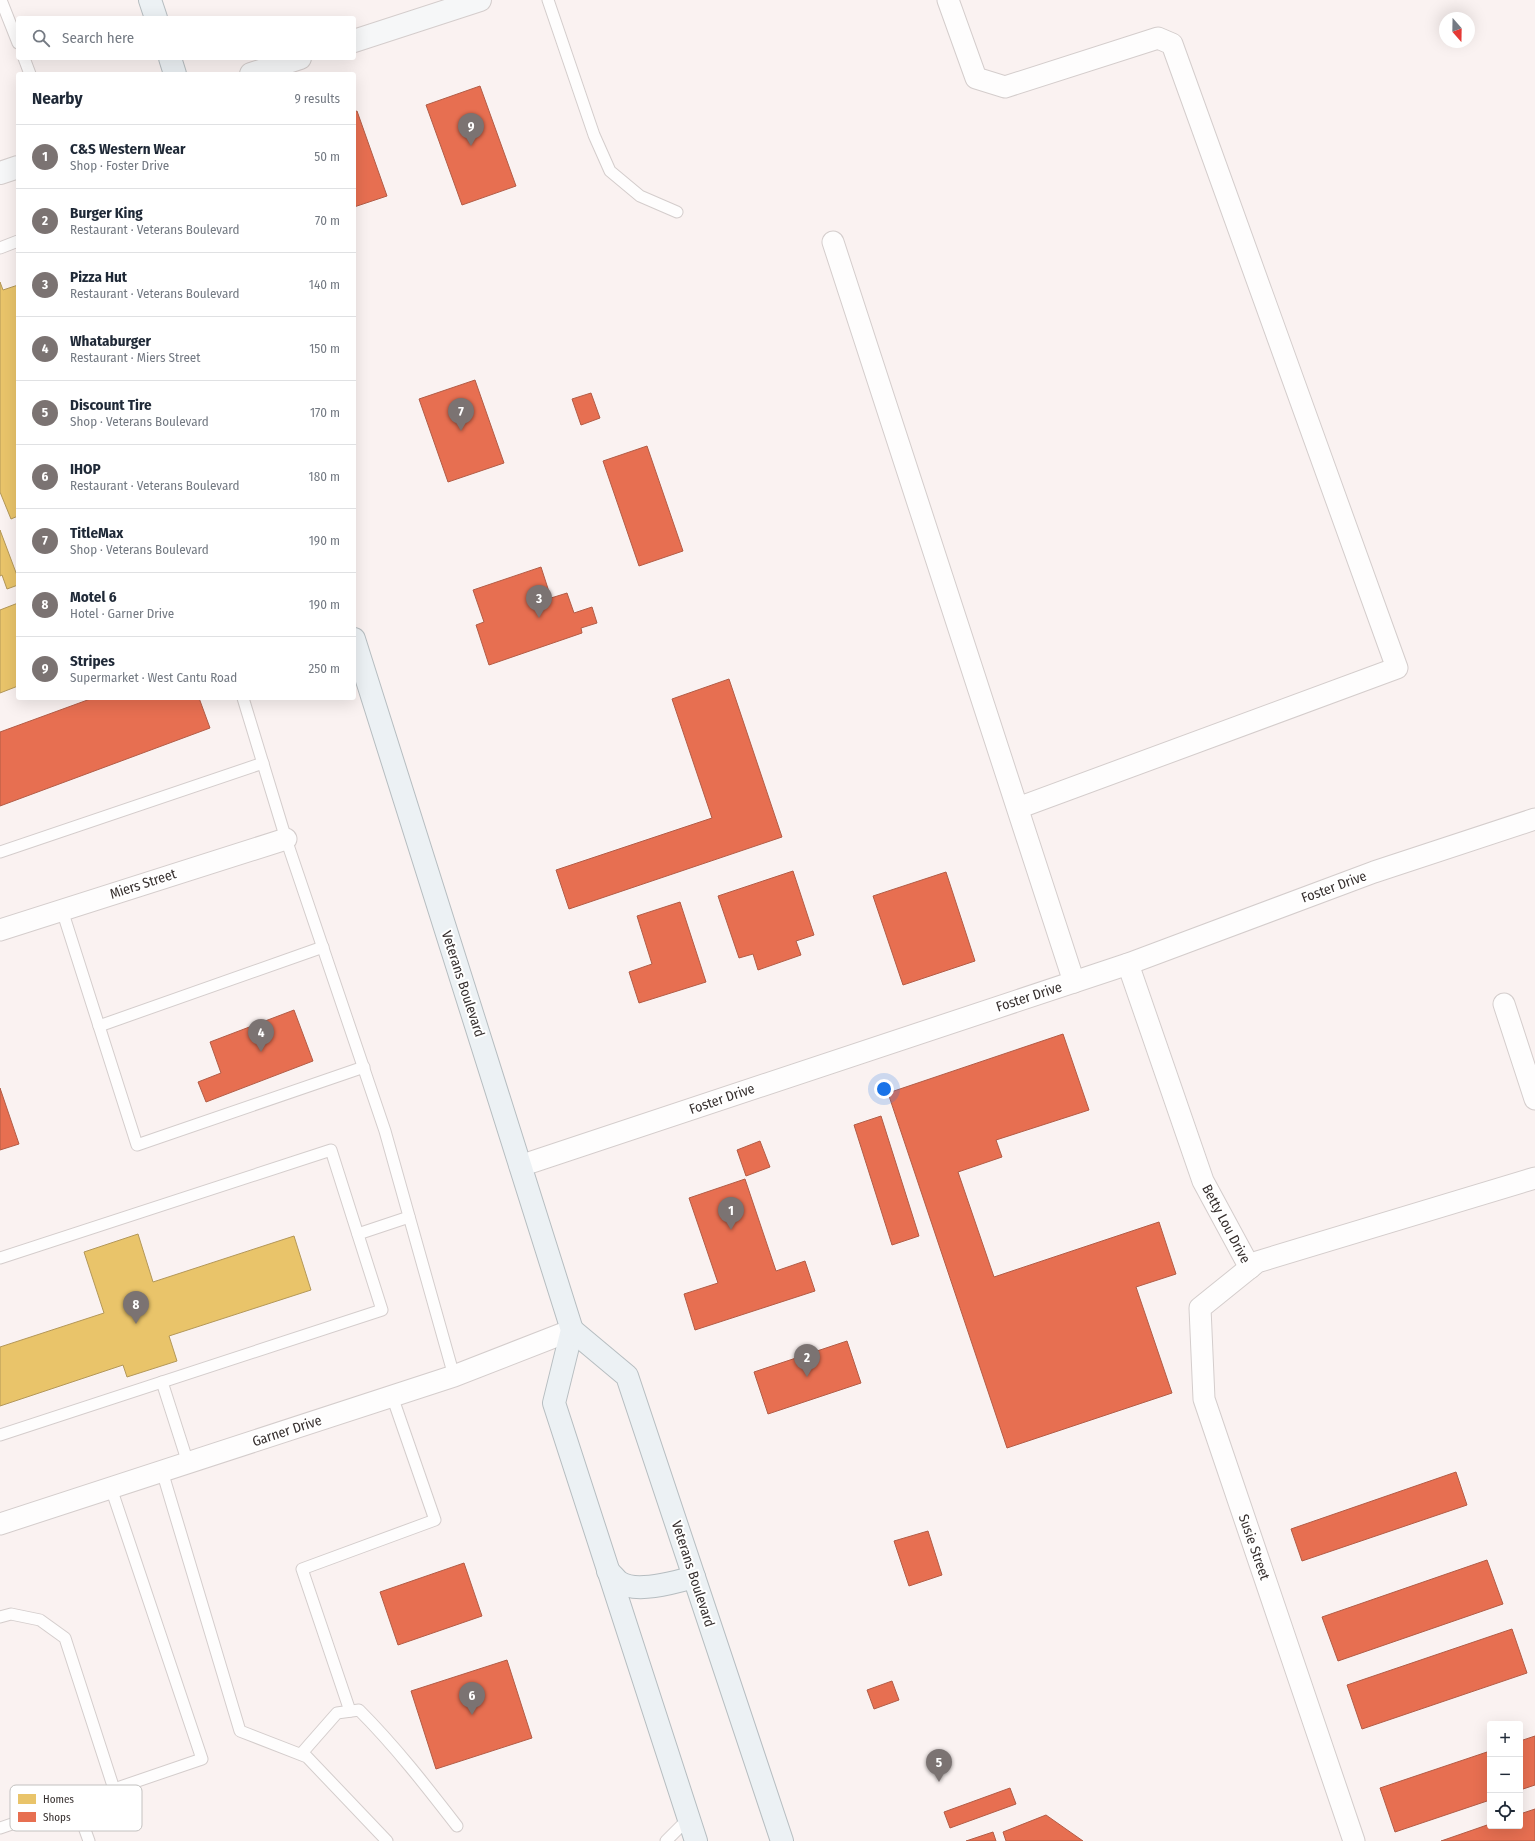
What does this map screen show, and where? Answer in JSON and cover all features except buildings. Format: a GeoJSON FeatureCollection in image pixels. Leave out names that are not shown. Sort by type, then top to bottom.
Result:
{"type":"FeatureCollection","features":[{"type":"Feature","properties":{"kind":"main road"},"geometry":{"type":"LineString","coordinates":[[150,0],[155,16]]}},
{"type":"Feature","properties":{"kind":"main road"},"geometry":{"type":"LineString","coordinates":[[171,60],[174,72]]}},
{"type":"Feature","properties":{"kind":"main road","name":"Veterans Boulevard"},"geometry":{"type":"LineString","coordinates":[[356,645],[572,1330],[627,1376],[782,1841]]}},
{"type":"Feature","properties":{"kind":"main road"},"geometry":{"type":"LineString","coordinates":[[572,1330],[554,1403],[696,1841]]}},
{"type":"Feature","properties":{"kind":"main road"},"geometry":{"type":"LineString","coordinates":[[608,1571],[620,1583],[639,1587],[662,1586],[694,1577]]}},
{"type":"Feature","properties":{"kind":"street"},"geometry":{"type":"LineString","coordinates":[[356,40],[480,0]]}},
{"type":"Feature","properties":{"kind":"street"},"geometry":{"type":"LineString","coordinates":[[948,0],[976,78],[1005,88],[1158,38],[1172,44],[1397,668],[1018,808]]}},
{"type":"Feature","properties":{"kind":"street"},"geometry":{"type":"LineString","coordinates":[[256,72],[294,60]]}},
{"type":"Feature","properties":{"kind":"street"},"geometry":{"type":"LineString","coordinates":[[0,173],[16,168]]}},
{"type":"Feature","properties":{"kind":"street"},"geometry":{"type":"LineString","coordinates":[[833,242],[1074,982]]}},
{"type":"Feature","properties":{"kind":"street","name":"Foster Drive"},"geometry":{"type":"LineString","coordinates":[[520,1166],[1128,964],[1374,872],[1535,819]]}},
{"type":"Feature","properties":{"kind":"street","name":"Miers Street"},"geometry":{"type":"LineString","coordinates":[[0,930],[286,839]]}},
{"type":"Feature","properties":{"kind":"street","name":"Betty Lou Drive"},"geometry":{"type":"LineString","coordinates":[[1128,964],[1203,1181],[1250,1268],[1257,1262],[1535,1178]]}},
{"type":"Feature","properties":{"kind":"street"},"geometry":{"type":"LineString","coordinates":[[1504,1004],[1535,1099]]}},
{"type":"Feature","properties":{"kind":"street","name":"Susie Street"},"geometry":{"type":"LineString","coordinates":[[1250,1268],[1200,1308],[1204,1399],[1354,1841]]}},
{"type":"Feature","properties":{"kind":"street","name":"Garner Drive"},"geometry":{"type":"LineString","coordinates":[[0,1524],[454,1376],[572,1330]]}},
{"type":"Feature","properties":{"kind":"lane"},"geometry":{"type":"LineString","coordinates":[[1,0],[16,38]]}},
{"type":"Feature","properties":{"kind":"lane"},"geometry":{"type":"LineString","coordinates":[[548,0],[594,135],[610,171],[640,196],[677,212]]}},
{"type":"Feature","properties":{"kind":"lane"},"geometry":{"type":"LineString","coordinates":[[25,60],[29,72]]}},
{"type":"Feature","properties":{"kind":"lane"},"geometry":{"type":"LineString","coordinates":[[0,248],[16,242]]}},
{"type":"Feature","properties":{"kind":"lane"},"geometry":{"type":"LineString","coordinates":[[244,700],[286,839],[385,1131],[454,1376]]}},
{"type":"Feature","properties":{"kind":"lane"},"geometry":{"type":"LineString","coordinates":[[0,852],[263,762]]}},
{"type":"Feature","properties":{"kind":"lane"},"geometry":{"type":"LineString","coordinates":[[62,910],[137,1145],[364,1067]]}},
{"type":"Feature","properties":{"kind":"lane"},"geometry":{"type":"LineString","coordinates":[[99,1026],[323,947]]}},
{"type":"Feature","properties":{"kind":"lane"},"geometry":{"type":"LineString","coordinates":[[0,1258],[331,1150],[382,1310],[0,1435]]}},
{"type":"Feature","properties":{"kind":"lane"},"geometry":{"type":"LineString","coordinates":[[358,1234],[409,1217]]}},
{"type":"Feature","properties":{"kind":"lane"},"geometry":{"type":"LineString","coordinates":[[162,1382],[188,1463]]}},
{"type":"Feature","properties":{"kind":"lane"},"geometry":{"type":"LineString","coordinates":[[350,1711],[302,1569],[435,1520],[392,1396]]}},
{"type":"Feature","properties":{"kind":"lane"},"geometry":{"type":"LineString","coordinates":[[162,1471],[240,1731],[307,1757],[387,1841]]}},
{"type":"Feature","properties":{"kind":"lane"},"geometry":{"type":"LineString","coordinates":[[111,1488],[202,1759],[126,1785]]}},
{"type":"Feature","properties":{"kind":"lane"},"geometry":{"type":"LineString","coordinates":[[0,1617],[11,1614],[40,1620],[65,1638],[113,1785]]}},
{"type":"Feature","properties":{"kind":"lane"},"geometry":{"type":"LineString","coordinates":[[301,1754],[337,1713],[359,1710],[376,1726],[457,1826]]}},
{"type":"Feature","properties":{"kind":"lane"},"geometry":{"type":"LineString","coordinates":[[666,1841],[688,1818]]}},
{"type":"Feature","properties":{"kind":"lane"},"geometry":{"type":"LineString","coordinates":[[0,1828],[10,1825]]}},
{"type":"Feature","properties":{"kind":"lane"},"geometry":{"type":"LineString","coordinates":[[85,1831],[89,1841]]}},
{"type":"Feature","properties":{"kind":"place","name":"Stripes"},"geometry":{"type":"Point","coordinates":[471,146]}},
{"type":"Feature","properties":{"kind":"place","name":"TitleMax"},"geometry":{"type":"Point","coordinates":[461,431]}},
{"type":"Feature","properties":{"kind":"place","name":"Pizza Hut"},"geometry":{"type":"Point","coordinates":[539,618]}},
{"type":"Feature","properties":{"kind":"place","name":"Whataburger"},"geometry":{"type":"Point","coordinates":[261,1052]}},
{"type":"Feature","properties":{"kind":"place","name":"C&S Western Wear"},"geometry":{"type":"Point","coordinates":[731,1230]}},
{"type":"Feature","properties":{"kind":"place","name":"Motel 6"},"geometry":{"type":"Point","coordinates":[136,1324]}},
{"type":"Feature","properties":{"kind":"place","name":"Burger King"},"geometry":{"type":"Point","coordinates":[807,1377]}},
{"type":"Feature","properties":{"kind":"place","name":"IHOP"},"geometry":{"type":"Point","coordinates":[472,1715]}},
{"type":"Feature","properties":{"kind":"place","name":"Discount Tire"},"geometry":{"type":"Point","coordinates":[939,1782]}}]}
